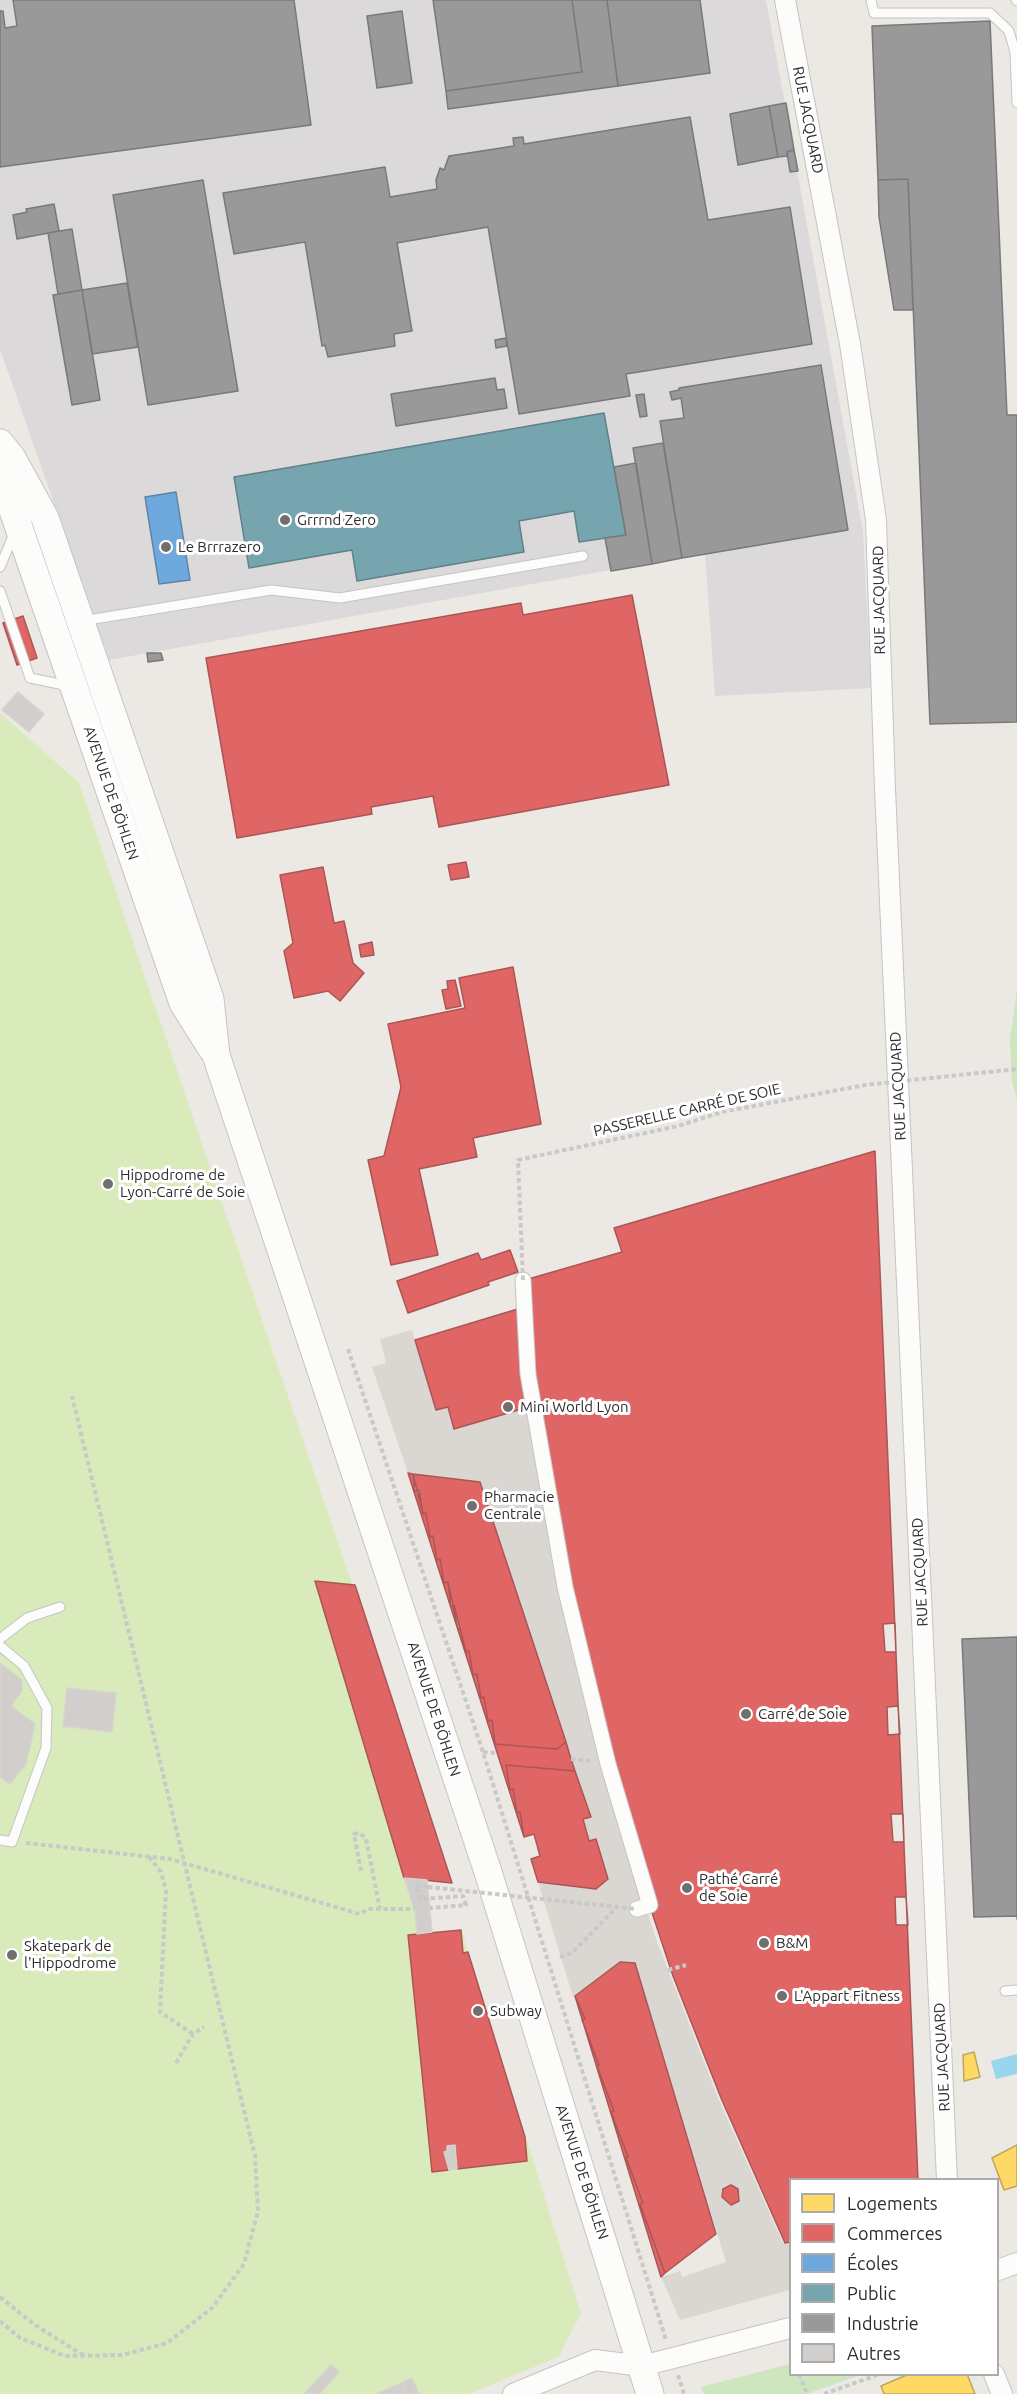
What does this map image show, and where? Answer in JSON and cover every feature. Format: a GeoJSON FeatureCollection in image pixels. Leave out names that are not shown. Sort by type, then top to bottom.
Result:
{"type":"FeatureCollection","features":[{"type":"Feature","properties":{"kind":"main road","name":"AVENUE DE BÖHLEN"},"geometry":{"type":"LineString","coordinates":[[0,443],[12,458],[45,518],[210,999],[216,1055],[488,1872],[650,2394]]}},
{"type":"Feature","properties":{"kind":"main road","name":"AVENUE DE BÖHLEN"},"geometry":{"type":"LineString","coordinates":[[0,473],[4,500],[19,524],[183,1003],[216,1055]]}},
{"type":"Feature","properties":{"kind":"main road","name":"AVENUE DE BÖHLEN"},"geometry":{"type":"LineString","coordinates":[[19,524],[31,519],[62,569]]}},
{"type":"Feature","properties":{"kind":"street","name":"RUE JACQUARD"},"geometry":{"type":"LineString","coordinates":[[784,0],[850,344],[876,520],[885,801],[947,2178]]}},
{"type":"Feature","properties":{"kind":"street"},"geometry":{"type":"LineString","coordinates":[[523,1281],[528,1374],[565,1587],[606,1753],[651,1905],[637,1909]]}},
{"type":"Feature","properties":{"kind":"street"},"geometry":{"type":"LineString","coordinates":[[999,2270],[1017,2263]]}},
{"type":"Feature","properties":{"kind":"street"},"geometry":{"type":"LineString","coordinates":[[513,2394],[595,2360],[642,2366],[789,2328]]}},
{"type":"Feature","properties":{"kind":"street"},"geometry":{"type":"LineString","coordinates":[[995,2376],[1002,2394]]}},
{"type":"Feature","properties":{"kind":"lane"},"geometry":{"type":"LineString","coordinates":[[871,0],[874,14],[990,13],[1009,31],[1015,52],[1017,103]]}},
{"type":"Feature","properties":{"kind":"lane"},"geometry":{"type":"LineString","coordinates":[[0,567],[19,524]]}},
{"type":"Feature","properties":{"kind":"lane"},"geometry":{"type":"LineString","coordinates":[[79,622],[271,590],[340,598],[583,556]]}},
{"type":"Feature","properties":{"kind":"lane"},"geometry":{"type":"LineString","coordinates":[[0,591],[30,678],[74,687]]}},
{"type":"Feature","properties":{"kind":"lane"},"geometry":{"type":"LineString","coordinates":[[0,1638],[27,1618],[60,1607]]}},
{"type":"Feature","properties":{"kind":"lane"},"geometry":{"type":"LineString","coordinates":[[0,1646],[24,1666],[47,1708],[46,1748],[12,1842],[0,1840]]}},
{"type":"Feature","properties":{"kind":"lane"},"geometry":{"type":"LineString","coordinates":[[1005,1991],[1017,1990]]}},
{"type":"Feature","properties":{"kind":"path","name":"PASSERELLE CARRÉ DE SOIE"},"geometry":{"type":"LineString","coordinates":[[523,1281],[518,1160],[678,1126],[722,1112],[865,1085],[1017,1069]]}},
{"type":"Feature","properties":{"kind":"path","name":"AVENUE DE BÖHLEN"},"geometry":{"type":"LineString","coordinates":[[348,1349],[483,1752],[551,1964],[666,2340]]}},
{"type":"Feature","properties":{"kind":"path"},"geometry":{"type":"LineString","coordinates":[[0,2321],[20,2338],[64,2356],[122,2355],[167,2343],[212,2308],[244,2264],[258,2211],[255,2156],[72,1396]]}},
{"type":"Feature","properties":{"kind":"path"},"geometry":{"type":"LineString","coordinates":[[483,1752],[496,1753]]}},
{"type":"Feature","properties":{"kind":"path"},"geometry":{"type":"LineString","coordinates":[[361,1871],[354,1834],[360,1833],[366,1839],[380,1909]]}},
{"type":"Feature","properties":{"kind":"path"},"geometry":{"type":"LineString","coordinates":[[12,1842],[184,1863],[360,1914],[368,1909],[414,1909]]}},
{"type":"Feature","properties":{"kind":"path"},"geometry":{"type":"LineString","coordinates":[[149,1857],[161,1872],[166,1890],[160,2012],[193,2034]]}},
{"type":"Feature","properties":{"kind":"path"},"geometry":{"type":"LineString","coordinates":[[430,1908],[466,1905],[463,1896],[420,1899],[416,1886],[637,1909]]}},
{"type":"Feature","properties":{"kind":"path"},"geometry":{"type":"LineString","coordinates":[[560,1957],[572,1953],[617,1907]]}},
{"type":"Feature","properties":{"kind":"path"},"geometry":{"type":"LineString","coordinates":[[668,1970],[686,1965]]}},
{"type":"Feature","properties":{"kind":"path"},"geometry":{"type":"LineString","coordinates":[[176,2064],[193,2034],[204,2027]]}},
{"type":"Feature","properties":{"kind":"path"},"geometry":{"type":"LineString","coordinates":[[0,2296],[35,2325],[84,2356]]}},
{"type":"Feature","properties":{"kind":"path"},"geometry":{"type":"LineString","coordinates":[[800,2376],[807,2394]]}},
{"type":"Feature","properties":{"kind":"path"},"geometry":{"type":"LineString","coordinates":[[824,2394],[874,2376]]}},
{"type":"Feature","properties":{"kind":"shaded area"},"geometry":{"type":"Polygon","coordinates":[[[0,0],[766,0],[863,532],[871,688],[715,696],[705,553],[109,660],[0,349],[0,0]]]}},
{"type":"Feature","properties":{"kind":"shaded area"},"geometry":{"type":"Polygon","coordinates":[[[412,1330],[436,1410],[448,1407],[454,1429],[532,1406],[610,1793],[656,1939],[718,2098],[783,2243],[789,2242],[789,2290],[680,2320],[661,2277],[680,2271],[682,2277],[726,2262],[635,1964],[620,1962],[573,1997],[538,1882],[596,1889],[589,1841],[583,1819],[590,1816],[575,1771],[500,1764],[493,1744],[557,1749],[480,1482],[408,1473],[372,1367],[386,1363],[380,1339],[412,1330]]]}},
{"type":"Feature","properties":{"kind":"green space","name":"Hippodrome de Lyon-Carré de Soie"},"geometry":{"type":"Polygon","coordinates":[[[0,713],[79,783],[352,1584],[355,1585],[452,1883],[427,1880],[432,1932],[461,1930],[581,2314],[558,2357],[469,2394],[0,2394],[0,713]]]}},
{"type":"Feature","properties":{"kind":"green space"},"geometry":{"type":"Polygon","coordinates":[[[1017,990],[1017,1100],[1012,1081],[1010,1039],[1017,990]]]}},
{"type":"Feature","properties":{"kind":"green space"},"geometry":{"type":"Polygon","coordinates":[[[789,2364],[789,2376],[858,2376],[806,2394],[704,2394],[701,2387],[789,2364]]]}},
{"type":"Feature","properties":{"kind":"water"},"geometry":{"type":"Polygon","coordinates":[[[1017,2054],[1017,2074],[996,2079],[991,2061],[1017,2054]]]}},
{"type":"Feature","properties":{"kind":"building: Logements"},"geometry":{"type":"Polygon","coordinates":[[[974,2052],[980,2077],[964,2081],[963,2055],[974,2052]]]}},
{"type":"Feature","properties":{"kind":"building: Logements"},"geometry":{"type":"Polygon","coordinates":[[[1017,2145],[1017,2186],[1004,2190],[992,2158],[1017,2145]]]}},
{"type":"Feature","properties":{"kind":"building: Logements"},"geometry":{"type":"Polygon","coordinates":[[[904,2376],[968,2376],[975,2394],[884,2394],[881,2386],[904,2376]]]}},
{"type":"Feature","properties":{"kind":"building: Commerces"},"geometry":{"type":"Polygon","coordinates":[[[632,595],[669,785],[439,827],[433,796],[371,807],[372,814],[237,838],[206,658],[521,603],[523,615],[632,595]]]}},
{"type":"Feature","properties":{"kind":"building: Commerces"},"geometry":{"type":"Polygon","coordinates":[[[23,616],[37,658],[17,665],[3,623],[23,616]]]}},
{"type":"Feature","properties":{"kind":"building: Commerces"},"geometry":{"type":"Polygon","coordinates":[[[466,862],[469,877],[451,880],[448,865],[466,862]]]}},
{"type":"Feature","properties":{"kind":"building: Commerces"},"geometry":{"type":"Polygon","coordinates":[[[323,867],[334,923],[344,921],[353,963],[364,973],[340,1001],[328,991],[294,998],[284,951],[293,943],[280,875],[323,867]]]}},
{"type":"Feature","properties":{"kind":"building: Commerces"},"geometry":{"type":"Polygon","coordinates":[[[372,942],[374,955],[361,957],[359,945],[372,942]]]}},
{"type":"Feature","properties":{"kind":"building: Commerces"},"geometry":{"type":"Polygon","coordinates":[[[513,967],[541,1124],[473,1138],[477,1157],[419,1169],[438,1255],[391,1265],[368,1160],[384,1156],[401,1087],[388,1024],[465,1008],[459,978],[513,967]]]}},
{"type":"Feature","properties":{"kind":"building: Commerces"},"geometry":{"type":"Polygon","coordinates":[[[455,980],[461,1006],[446,1009],[442,990],[448,989],[447,981],[455,980]]]}},
{"type":"Feature","properties":{"kind":"building: Commerces","name":"Carré de Soie"},"geometry":{"type":"Polygon","coordinates":[[[875,1151],[918,2178],[789,2178],[789,2242],[785,2243],[721,2098],[673,1976],[625,1831],[532,1406],[454,1429],[448,1407],[436,1410],[415,1340],[521,1308],[518,1282],[622,1252],[614,1228],[875,1151]]]}},
{"type":"Feature","properties":{"kind":"building: Commerces"},"geometry":{"type":"Polygon","coordinates":[[[510,1250],[518,1272],[488,1282],[489,1285],[408,1313],[397,1281],[478,1253],[481,1260],[510,1250]]]}},
{"type":"Feature","properties":{"kind":"building: Commerces"},"geometry":{"type":"Polygon","coordinates":[[[408,1473],[413,1474],[415,1491],[419,1490],[430,1537],[433,1536],[437,1560],[440,1559],[444,1583],[448,1582],[451,1606],[454,1605],[466,1652],[469,1651],[473,1675],[477,1674],[488,1721],[492,1720],[495,1744],[557,1749],[566,1742],[575,1771],[506,1765],[510,1790],[513,1789],[517,1813],[520,1812],[524,1837],[408,1473]]]}},
{"type":"Feature","properties":{"kind":"building: Commerces"},"geometry":{"type":"Polygon","coordinates":[[[413,1474],[480,1482],[566,1742],[557,1749],[495,1744],[492,1720],[488,1721],[477,1674],[473,1675],[469,1651],[466,1652],[460,1628],[458,1629],[448,1582],[444,1583],[440,1559],[437,1560],[433,1536],[430,1537],[426,1513],[423,1514],[413,1474]]]}},
{"type":"Feature","properties":{"kind":"building: Commerces"},"geometry":{"type":"Polygon","coordinates":[[[315,1581],[355,1585],[452,1883],[404,1878],[315,1581]]]}},
{"type":"Feature","properties":{"kind":"building: Commerces"},"geometry":{"type":"Polygon","coordinates":[[[895,1623],[896,1652],[885,1652],[883,1624],[895,1623]]]}},
{"type":"Feature","properties":{"kind":"building: Commerces"},"geometry":{"type":"Polygon","coordinates":[[[898,1706],[900,1734],[888,1735],[887,1707],[898,1706]]]}},
{"type":"Feature","properties":{"kind":"building: Commerces"},"geometry":{"type":"Polygon","coordinates":[[[506,1765],[575,1771],[591,1817],[583,1819],[589,1841],[596,1839],[608,1879],[596,1889],[538,1882],[531,1859],[540,1856],[534,1834],[524,1837],[520,1812],[517,1813],[513,1789],[510,1790],[506,1765]]]}},
{"type":"Feature","properties":{"kind":"building: Commerces"},"geometry":{"type":"Polygon","coordinates":[[[891,1814],[903,1814],[904,1842],[893,1842],[891,1814]]]}},
{"type":"Feature","properties":{"kind":"building: Commerces"},"geometry":{"type":"Polygon","coordinates":[[[895,1897],[906,1897],[908,1925],[896,1925],[895,1897]]]}},
{"type":"Feature","properties":{"kind":"building: Commerces"},"geometry":{"type":"Polygon","coordinates":[[[461,1930],[463,1953],[468,1952],[525,2137],[527,2161],[457,2169],[455,2145],[447,2146],[447,2151],[444,2152],[449,2170],[432,2172],[408,1935],[461,1930]]]}},
{"type":"Feature","properties":{"kind":"building: Commerces"},"geometry":{"type":"Polygon","coordinates":[[[620,1962],[635,1963],[716,2234],[665,2273],[640,2204],[643,2203],[611,2112],[614,2111],[597,2066],[599,2065],[582,2020],[585,2019],[575,1996],[620,1962]]]}},
{"type":"Feature","properties":{"kind":"building: Commerces"},"geometry":{"type":"Polygon","coordinates":[[[575,1996],[585,2019],[582,2020],[575,1996]]]}},
{"type":"Feature","properties":{"kind":"building: Commerces"},"geometry":{"type":"Polygon","coordinates":[[[584,2025],[614,2111],[611,2112],[628,2157],[626,2158],[643,2203],[640,2204],[665,2273],[661,2277],[584,2025]]]}},
{"type":"Feature","properties":{"kind":"building: Commerces"},"geometry":{"type":"Polygon","coordinates":[[[731,2185],[738,2189],[739,2201],[731,2205],[722,2197],[723,2189],[731,2185]]]}},
{"type":"Feature","properties":{"kind":"building: Écoles"},"geometry":{"type":"Polygon","coordinates":[[[176,492],[190,580],[159,584],[145,497],[176,492]]]}},
{"type":"Feature","properties":{"kind":"building: Public"},"geometry":{"type":"Polygon","coordinates":[[[604,413],[626,535],[579,542],[574,511],[519,521],[524,552],[357,581],[352,550],[249,568],[234,477],[604,413]]]}},
{"type":"Feature","properties":{"kind":"building: Industrie"},"geometry":{"type":"Polygon","coordinates":[[[13,0],[294,0],[311,125],[0,167],[0,11],[3,11],[5,28],[17,26],[13,0]]]}},
{"type":"Feature","properties":{"kind":"building: Industrie"},"geometry":{"type":"Polygon","coordinates":[[[433,0],[572,0],[582,72],[446,91],[433,0]]]}},
{"type":"Feature","properties":{"kind":"building: Industrie"},"geometry":{"type":"Polygon","coordinates":[[[572,0],[607,0],[618,86],[448,109],[446,91],[582,72],[572,0]]]}},
{"type":"Feature","properties":{"kind":"building: Industrie"},"geometry":{"type":"Polygon","coordinates":[[[607,0],[700,0],[710,73],[618,86],[607,0]]]}},
{"type":"Feature","properties":{"kind":"building: Industrie"},"geometry":{"type":"Polygon","coordinates":[[[402,11],[412,83],[377,88],[367,16],[402,11]]]}},
{"type":"Feature","properties":{"kind":"building: Industrie"},"geometry":{"type":"Polygon","coordinates":[[[990,21],[1007,415],[1017,415],[1017,722],[930,724],[908,179],[878,180],[872,26],[990,21]]]}},
{"type":"Feature","properties":{"kind":"building: Industrie"},"geometry":{"type":"Polygon","coordinates":[[[786,103],[794,150],[787,152],[787,156],[778,157],[769,106],[786,103]]]}},
{"type":"Feature","properties":{"kind":"building: Industrie"},"geometry":{"type":"Polygon","coordinates":[[[769,106],[778,157],[738,165],[730,114],[769,106]]]}},
{"type":"Feature","properties":{"kind":"building: Industrie"},"geometry":{"type":"Polygon","coordinates":[[[690,117],[708,220],[790,207],[812,344],[626,374],[630,396],[519,414],[488,227],[397,243],[412,331],[394,334],[395,346],[328,357],[325,345],[322,346],[305,242],[234,254],[223,193],[385,167],[390,197],[437,189],[436,180],[440,168],[444,170],[449,156],[514,146],[513,138],[523,137],[524,144],[690,117]]]}},
{"type":"Feature","properties":{"kind":"building: Industrie"},"geometry":{"type":"Polygon","coordinates":[[[794,150],[798,171],[790,172],[787,152],[794,150]]]}},
{"type":"Feature","properties":{"kind":"building: Industrie"},"geometry":{"type":"Polygon","coordinates":[[[908,179],[913,310],[894,310],[879,217],[878,180],[908,179]]]}},
{"type":"Feature","properties":{"kind":"building: Industrie"},"geometry":{"type":"Polygon","coordinates":[[[203,180],[238,391],[148,405],[113,195],[203,180]]]}},
{"type":"Feature","properties":{"kind":"building: Industrie"},"geometry":{"type":"Polygon","coordinates":[[[54,204],[59,231],[17,239],[13,215],[27,212],[26,209],[54,204]]]}},
{"type":"Feature","properties":{"kind":"building: Industrie"},"geometry":{"type":"Polygon","coordinates":[[[72,229],[82,290],[58,294],[48,233],[72,229]]]}},
{"type":"Feature","properties":{"kind":"building: Industrie"},"geometry":{"type":"Polygon","coordinates":[[[127,283],[138,347],[92,354],[82,290],[127,283]]]}},
{"type":"Feature","properties":{"kind":"building: Industrie"},"geometry":{"type":"Polygon","coordinates":[[[82,290],[100,400],[72,405],[53,295],[82,290]]]}},
{"type":"Feature","properties":{"kind":"building: Industrie"},"geometry":{"type":"Polygon","coordinates":[[[506,338],[507,346],[496,348],[495,340],[506,338]]]}},
{"type":"Feature","properties":{"kind":"building: Industrie"},"geometry":{"type":"Polygon","coordinates":[[[821,365],[848,530],[682,558],[660,421],[684,418],[681,398],[672,400],[670,392],[679,390],[679,388],[821,365]]]}},
{"type":"Feature","properties":{"kind":"building: Industrie"},"geometry":{"type":"Polygon","coordinates":[[[495,378],[497,390],[504,389],[507,408],[396,426],[391,394],[495,378]]]}},
{"type":"Feature","properties":{"kind":"building: Industrie"},"geometry":{"type":"Polygon","coordinates":[[[644,394],[647,416],[640,417],[636,395],[644,394]]]}},
{"type":"Feature","properties":{"kind":"building: Industrie"},"geometry":{"type":"Polygon","coordinates":[[[663,443],[682,558],[652,564],[633,448],[663,443]]]}},
{"type":"Feature","properties":{"kind":"building: Industrie"},"geometry":{"type":"Polygon","coordinates":[[[636,463],[652,564],[611,571],[605,538],[626,535],[614,467],[636,463]]]}},
{"type":"Feature","properties":{"kind":"building: Industrie"},"geometry":{"type":"Polygon","coordinates":[[[147,653],[161,653],[163,660],[148,662],[147,653]]]}},
{"type":"Feature","properties":{"kind":"building: Industrie"},"geometry":{"type":"Polygon","coordinates":[[[1017,1637],[1017,1916],[974,1917],[962,1639],[1017,1637]]]}},
{"type":"Feature","properties":{"kind":"building: Autres"},"geometry":{"type":"Polygon","coordinates":[[[18,692],[44,714],[29,732],[2,710],[18,692]]]}},
{"type":"Feature","properties":{"kind":"building: Autres"},"geometry":{"type":"Polygon","coordinates":[[[0,1663],[22,1680],[22,1691],[11,1706],[35,1724],[26,1764],[10,1784],[0,1777],[0,1663]]]}},
{"type":"Feature","properties":{"kind":"building: Autres"},"geometry":{"type":"Polygon","coordinates":[[[67,1688],[116,1693],[112,1732],[63,1726],[67,1688]]]}},
{"type":"Feature","properties":{"kind":"building: Autres"},"geometry":{"type":"Polygon","coordinates":[[[404,1878],[427,1880],[432,1932],[417,1934],[415,1911],[404,1878]]]}},
{"type":"Feature","properties":{"kind":"building: Autres"},"geometry":{"type":"Polygon","coordinates":[[[455,2145],[457,2169],[449,2170],[444,2152],[447,2151],[447,2146],[455,2145]]]}},
{"type":"Feature","properties":{"kind":"building: Autres"},"geometry":{"type":"Polygon","coordinates":[[[331,2365],[339,2372],[325,2388],[319,2394],[304,2394],[331,2365]]]}},
{"type":"Feature","properties":{"kind":"building: Autres"},"geometry":{"type":"Polygon","coordinates":[[[412,2378],[419,2394],[407,2394],[402,2383],[412,2378]]]}},
{"type":"Feature","properties":{"kind":"building: Autres"},"geometry":{"type":"Polygon","coordinates":[[[402,2383],[407,2394],[376,2394],[402,2383]]]}},
{"type":"Feature","properties":{"kind":"place","name":"Grrrnd Zero"},"geometry":{"type":"Point","coordinates":[285,520]}},
{"type":"Feature","properties":{"kind":"place","name":"Le Brrrazero"},"geometry":{"type":"Point","coordinates":[166,547]}},
{"type":"Feature","properties":{"kind":"place","name":"Hippodrome de Lyon-Carré de Soie"},"geometry":{"type":"Point","coordinates":[108,1184]}},
{"type":"Feature","properties":{"kind":"place","name":"Mini World Lyon"},"geometry":{"type":"Point","coordinates":[508,1407]}},
{"type":"Feature","properties":{"kind":"place","name":"Pharmacie Centrale"},"geometry":{"type":"Point","coordinates":[472,1506]}},
{"type":"Feature","properties":{"kind":"place","name":"Carré de Soie"},"geometry":{"type":"Point","coordinates":[746,1714]}},
{"type":"Feature","properties":{"kind":"place","name":"Pathé Carré de Soie"},"geometry":{"type":"Point","coordinates":[687,1888]}},
{"type":"Feature","properties":{"kind":"place","name":"B&M"},"geometry":{"type":"Point","coordinates":[764,1943]}},
{"type":"Feature","properties":{"kind":"place","name":"Skatepark de l'Hippodrome"},"geometry":{"type":"Point","coordinates":[12,1955]}},
{"type":"Feature","properties":{"kind":"place","name":"L'Appart Fitness"},"geometry":{"type":"Point","coordinates":[782,1996]}},
{"type":"Feature","properties":{"kind":"place","name":"Subway"},"geometry":{"type":"Point","coordinates":[478,2011]}}]}
